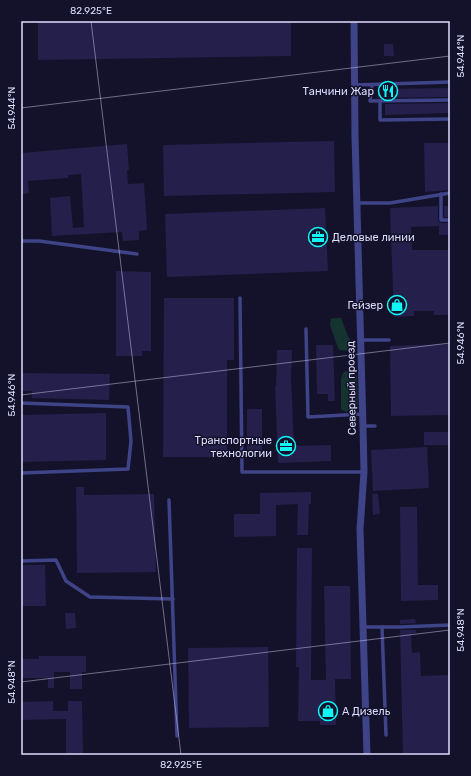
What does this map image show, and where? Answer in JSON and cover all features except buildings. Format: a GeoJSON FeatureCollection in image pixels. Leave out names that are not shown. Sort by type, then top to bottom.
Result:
{"type":"FeatureCollection","features":[{"type":"Feature","properties":{"kind":"street","name":"Северный проезд"},"geometry":{"type":"LineString","coordinates":[[354,21],[364,472],[360,529],[367,755]]}},
{"type":"Feature","properties":{"kind":"lane"},"geometry":{"type":"LineString","coordinates":[[355,85],[450,82]]}},
{"type":"Feature","properties":{"kind":"lane"},"geometry":{"type":"LineString","coordinates":[[372,85],[370,101],[450,100]]}},
{"type":"Feature","properties":{"kind":"lane"},"geometry":{"type":"LineString","coordinates":[[380,101],[380,120],[450,119]]}},
{"type":"Feature","properties":{"kind":"lane"},"geometry":{"type":"LineString","coordinates":[[357,203],[390,203],[450,193]]}},
{"type":"Feature","properties":{"kind":"lane"},"geometry":{"type":"LineString","coordinates":[[441,194],[441,220],[450,220]]}},
{"type":"Feature","properties":{"kind":"lane"},"geometry":{"type":"LineString","coordinates":[[21,241],[39,241],[137,254]]}},
{"type":"Feature","properties":{"kind":"lane"},"geometry":{"type":"LineString","coordinates":[[240,298],[242,472],[364,472]]}},
{"type":"Feature","properties":{"kind":"lane"},"geometry":{"type":"LineString","coordinates":[[306,329],[308,417],[363,414]]}},
{"type":"Feature","properties":{"kind":"lane"},"geometry":{"type":"LineString","coordinates":[[361,340],[390,340]]}},
{"type":"Feature","properties":{"kind":"lane"},"geometry":{"type":"LineString","coordinates":[[21,403],[128,407],[132,441],[128,469],[21,473]]}},
{"type":"Feature","properties":{"kind":"lane"},"geometry":{"type":"LineString","coordinates":[[363,426],[375,426]]}},
{"type":"Feature","properties":{"kind":"lane"},"geometry":{"type":"LineString","coordinates":[[169,500],[177,736]]}},
{"type":"Feature","properties":{"kind":"lane"},"geometry":{"type":"LineString","coordinates":[[21,561],[56,560],[66,581],[90,597],[172,599]]}},
{"type":"Feature","properties":{"kind":"lane"},"geometry":{"type":"LineString","coordinates":[[363,627],[450,625]]}},
{"type":"Feature","properties":{"kind":"lane"},"geometry":{"type":"LineString","coordinates":[[382,627],[386,735]]}},
{"type":"Feature","properties":{"kind":"green space"},"geometry":{"type":"Polygon","coordinates":[[[341,318],[354,347],[350,351],[340,350],[338,348],[330,325],[331,319],[341,318]]]}},
{"type":"Feature","properties":{"kind":"green space"},"geometry":{"type":"Polygon","coordinates":[[[345,371],[355,373],[357,376],[358,405],[346,412],[341,409],[341,379],[345,371]]]}},
{"type":"Feature","properties":{"kind":"place","name":"Танчини Жар"},"geometry":{"type":"Point","coordinates":[388,91]}},
{"type":"Feature","properties":{"kind":"place","name":"Деловые линии"},"geometry":{"type":"Point","coordinates":[318,237]}},
{"type":"Feature","properties":{"kind":"place","name":"Гейзер"},"geometry":{"type":"Point","coordinates":[397,305]}},
{"type":"Feature","properties":{"kind":"place","name":"Транспортные технологии"},"geometry":{"type":"Point","coordinates":[286,446]}},
{"type":"Feature","properties":{"kind":"place","name":"А Дизель"},"geometry":{"type":"Point","coordinates":[328,711]}}]}
